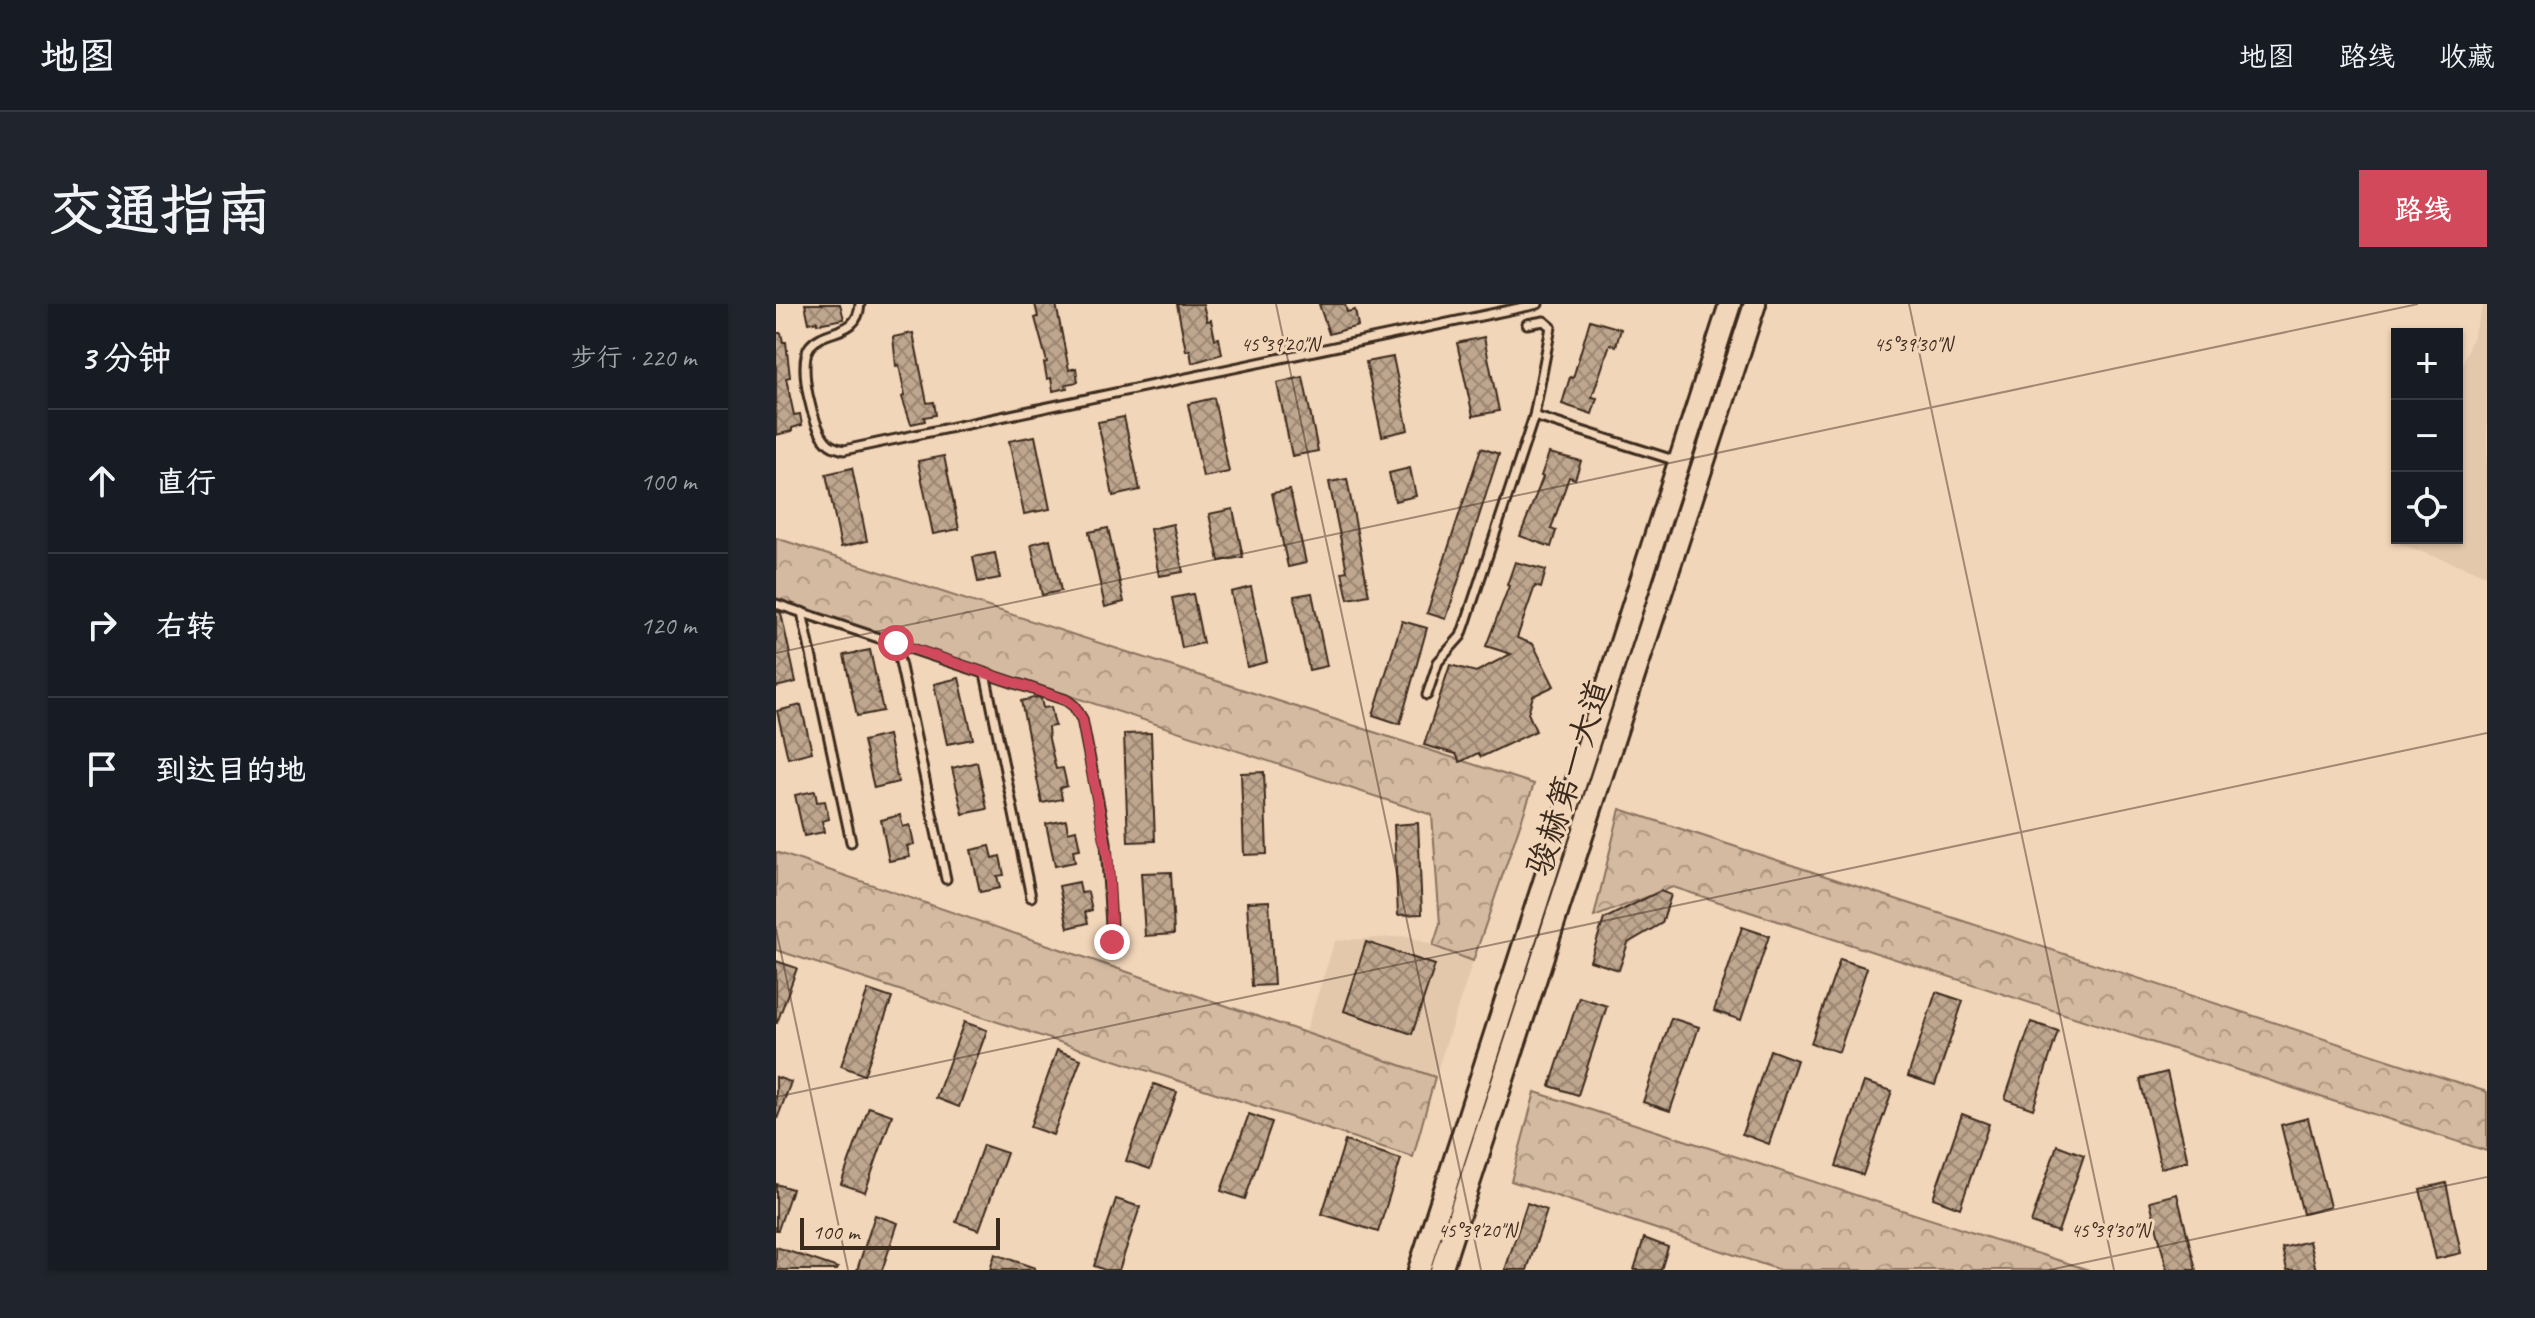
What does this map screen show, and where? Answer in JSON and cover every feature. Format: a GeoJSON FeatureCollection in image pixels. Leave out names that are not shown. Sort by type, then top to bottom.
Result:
{"type":"FeatureCollection","features":[{"type":"Feature","properties":{"kind":"main road","name":"骏赫第一大道"},"geometry":{"type":"LineString","coordinates":[[1419,1270],[1730,304]]}},
{"type":"Feature","properties":{"kind":"main road","name":"骏赫第一大道"},"geometry":{"type":"LineString","coordinates":[[1441,1270],[1755,304]]}},
{"type":"Feature","properties":{"kind":"lane"},"geometry":{"type":"LineString","coordinates":[[860,304],[859,316],[853,323],[811,344],[804,360],[817,428],[828,444],[844,450],[1538,304]]}},
{"type":"Feature","properties":{"kind":"lane"},"geometry":{"type":"LineString","coordinates":[[1427,695],[1438,662],[1461,636],[1534,416],[1551,327],[1544,321],[1527,324]]}},
{"type":"Feature","properties":{"kind":"lane"},"geometry":{"type":"LineString","coordinates":[[1534,416],[1679,461]]}},
{"type":"Feature","properties":{"kind":"lane"},"geometry":{"type":"LineString","coordinates":[[776,604],[1066,700],[1080,714],[1106,842],[1112,942]]}},
{"type":"Feature","properties":{"kind":"lane"},"geometry":{"type":"LineString","coordinates":[[802,612],[851,842]]}},
{"type":"Feature","properties":{"kind":"lane"},"geometry":{"type":"LineString","coordinates":[[896,643],[946,879]]}},
{"type":"Feature","properties":{"kind":"lane"},"geometry":{"type":"LineString","coordinates":[[985,673],[1031,897]]}},
{"type":"Feature","properties":{"kind":"shaded area"},"geometry":{"type":"Polygon","coordinates":[[[2484,304],[2487,304],[2487,575],[2400,544],[2463,544],[2463,363],[2484,304]]]}},
{"type":"Feature","properties":{"kind":"shaded area"},"geometry":{"type":"Polygon","coordinates":[[[1408,936],[1473,961],[1435,1077],[1305,1034],[1335,941],[1408,936]]]}},
{"type":"Feature","properties":{"kind":"green space"},"geometry":{"type":"Polygon","coordinates":[[[776,538],[1534,784],[1473,961],[1433,946],[1440,924],[1432,815],[776,599],[776,538]]]}},
{"type":"Feature","properties":{"kind":"green space"},"geometry":{"type":"Polygon","coordinates":[[[1620,809],[2487,1092],[2487,1151],[1673,887],[1594,917],[1620,809]]]}},
{"type":"Feature","properties":{"kind":"green space"},"geometry":{"type":"Polygon","coordinates":[[[776,852],[1435,1077],[1413,1157],[776,950],[776,852]]]}},
{"type":"Feature","properties":{"kind":"green space"},"geometry":{"type":"Polygon","coordinates":[[[1535,1092],[2089,1270],[1780,1270],[1511,1181],[1535,1092]]]}},
{"type":"Feature","properties":{"kind":"building"},"geometry":{"type":"Polygon","coordinates":[[[805,304],[840,304],[844,319],[809,323],[805,304]]]}},
{"type":"Feature","properties":{"kind":"building"},"geometry":{"type":"Polygon","coordinates":[[[1035,304],[1056,304],[1069,370],[1076,368],[1078,382],[1066,384],[1067,388],[1053,391],[1051,378],[1047,379],[1044,363],[1047,362],[1035,318],[1038,317],[1035,304]]]}},
{"type":"Feature","properties":{"kind":"building"},"geometry":{"type":"Polygon","coordinates":[[[1177,304],[1203,304],[1215,339],[1219,338],[1222,354],[1192,363],[1190,350],[1186,351],[1177,304]]]}},
{"type":"Feature","properties":{"kind":"building"},"geometry":{"type":"Polygon","coordinates":[[[1319,304],[1345,304],[1347,312],[1355,310],[1358,326],[1329,334],[1319,304]]]}},
{"type":"Feature","properties":{"kind":"building"},"geometry":{"type":"Polygon","coordinates":[[[1590,320],[1621,329],[1616,346],[1610,344],[1592,397],[1597,398],[1592,414],[1562,404],[1590,320]]]}},
{"type":"Feature","properties":{"kind":"building"},"geometry":{"type":"Polygon","coordinates":[[[776,333],[781,333],[783,342],[786,342],[790,377],[786,378],[794,415],[800,414],[802,425],[776,435],[776,333]]]}},
{"type":"Feature","properties":{"kind":"building"},"geometry":{"type":"Polygon","coordinates":[[[913,333],[927,403],[934,402],[936,415],[911,424],[902,397],[905,395],[899,365],[896,366],[893,337],[913,333]]]}},
{"type":"Feature","properties":{"kind":"building"},"geometry":{"type":"Polygon","coordinates":[[[1484,337],[1499,411],[1473,416],[1457,343],[1484,337]]]}},
{"type":"Feature","properties":{"kind":"building"},"geometry":{"type":"Polygon","coordinates":[[[1393,357],[1408,430],[1382,436],[1366,362],[1393,357]]]}},
{"type":"Feature","properties":{"kind":"building"},"geometry":{"type":"Polygon","coordinates":[[[1303,377],[1318,451],[1292,456],[1277,383],[1303,377]]]}},
{"type":"Feature","properties":{"kind":"building"},"geometry":{"type":"Polygon","coordinates":[[[1214,398],[1229,472],[1203,477],[1188,404],[1214,398]]]}},
{"type":"Feature","properties":{"kind":"building"},"geometry":{"type":"Polygon","coordinates":[[[1124,417],[1140,490],[1113,496],[1098,422],[1124,417]]]}},
{"type":"Feature","properties":{"kind":"building"},"geometry":{"type":"Polygon","coordinates":[[[1035,436],[1050,509],[1024,514],[1009,441],[1035,436]]]}},
{"type":"Feature","properties":{"kind":"building"},"geometry":{"type":"Polygon","coordinates":[[[1481,448],[1499,454],[1446,619],[1427,613],[1481,448]]]}},
{"type":"Feature","properties":{"kind":"building"},"geometry":{"type":"Polygon","coordinates":[[[1549,453],[1581,461],[1575,479],[1569,477],[1551,529],[1556,531],[1551,547],[1520,536],[1549,453]]]}},
{"type":"Feature","properties":{"kind":"building"},"geometry":{"type":"Polygon","coordinates":[[[944,456],[959,529],[933,534],[918,461],[944,456]]]}},
{"type":"Feature","properties":{"kind":"building"},"geometry":{"type":"Polygon","coordinates":[[[852,468],[867,541],[841,547],[826,474],[852,468]]]}},
{"type":"Feature","properties":{"kind":"building"},"geometry":{"type":"Polygon","coordinates":[[[1410,468],[1416,496],[1395,501],[1389,473],[1410,468]]]}},
{"type":"Feature","properties":{"kind":"building"},"geometry":{"type":"Polygon","coordinates":[[[1347,479],[1369,595],[1348,599],[1342,572],[1347,571],[1329,482],[1347,479]]]}},
{"type":"Feature","properties":{"kind":"building"},"geometry":{"type":"Polygon","coordinates":[[[1290,490],[1306,563],[1288,567],[1272,493],[1290,490]]]}},
{"type":"Feature","properties":{"kind":"building"},"geometry":{"type":"Polygon","coordinates":[[[1233,509],[1243,557],[1219,561],[1209,514],[1233,509]]]}},
{"type":"Feature","properties":{"kind":"building"},"geometry":{"type":"Polygon","coordinates":[[[1173,524],[1183,572],[1159,576],[1150,529],[1173,524]]]}},
{"type":"Feature","properties":{"kind":"building"},"geometry":{"type":"Polygon","coordinates":[[[1108,528],[1124,602],[1105,607],[1089,532],[1108,528]]]}},
{"type":"Feature","properties":{"kind":"building"},"geometry":{"type":"Polygon","coordinates":[[[1050,539],[1061,591],[1042,595],[1031,544],[1050,539]]]}},
{"type":"Feature","properties":{"kind":"building"},"geometry":{"type":"Polygon","coordinates":[[[995,553],[1000,578],[978,582],[973,557],[995,553]]]}},
{"type":"Feature","properties":{"kind":"building"},"geometry":{"type":"Polygon","coordinates":[[[1515,562],[1546,570],[1541,588],[1535,586],[1517,638],[1533,644],[1554,686],[1533,696],[1528,713],[1536,731],[1481,757],[1478,753],[1460,762],[1456,754],[1424,745],[1450,665],[1476,672],[1511,654],[1486,646],[1515,562]]]}},
{"type":"Feature","properties":{"kind":"building"},"geometry":{"type":"Polygon","coordinates":[[[1251,587],[1267,662],[1247,667],[1231,592],[1251,587]]]}},
{"type":"Feature","properties":{"kind":"building"},"geometry":{"type":"Polygon","coordinates":[[[1312,593],[1327,666],[1309,670],[1294,596],[1312,593]]]}},
{"type":"Feature","properties":{"kind":"building"},"geometry":{"type":"Polygon","coordinates":[[[1193,594],[1203,643],[1182,648],[1172,598],[1193,594]]]}},
{"type":"Feature","properties":{"kind":"building"},"geometry":{"type":"Polygon","coordinates":[[[776,611],[781,613],[796,682],[776,687],[776,611]]]}},
{"type":"Feature","properties":{"kind":"building"},"geometry":{"type":"Polygon","coordinates":[[[1402,621],[1427,628],[1400,724],[1373,715],[1402,621]]]}},
{"type":"Feature","properties":{"kind":"building"},"geometry":{"type":"Polygon","coordinates":[[[870,650],[883,711],[857,716],[844,655],[870,650]]]}},
{"type":"Feature","properties":{"kind":"building"},"geometry":{"type":"Polygon","coordinates":[[[959,678],[973,739],[947,744],[934,684],[959,678]]]}},
{"type":"Feature","properties":{"kind":"building"},"geometry":{"type":"Polygon","coordinates":[[[1038,697],[1043,708],[1051,707],[1055,726],[1048,727],[1049,739],[1056,769],[1063,768],[1067,786],[1060,788],[1062,799],[1042,803],[1021,701],[1038,697]]]}},
{"type":"Feature","properties":{"kind":"building"},"geometry":{"type":"Polygon","coordinates":[[[801,705],[812,752],[788,758],[777,711],[801,705]]]}},
{"type":"Feature","properties":{"kind":"building"},"geometry":{"type":"Polygon","coordinates":[[[1151,733],[1155,841],[1128,842],[1124,734],[1151,733]]]}},
{"type":"Feature","properties":{"kind":"building"},"geometry":{"type":"Polygon","coordinates":[[[888,735],[898,782],[874,788],[863,741],[888,735]]]}},
{"type":"Feature","properties":{"kind":"building"},"geometry":{"type":"Polygon","coordinates":[[[977,762],[987,809],[963,814],[952,768],[977,762]]]}},
{"type":"Feature","properties":{"kind":"building"},"geometry":{"type":"Polygon","coordinates":[[[1264,772],[1267,854],[1244,855],[1241,773],[1264,772]]]}},
{"type":"Feature","properties":{"kind":"building"},"geometry":{"type":"Polygon","coordinates":[[[815,791],[817,802],[825,801],[829,819],[822,821],[824,832],[804,836],[795,795],[815,791]]]}},
{"type":"Feature","properties":{"kind":"building"},"geometry":{"type":"Polygon","coordinates":[[[900,815],[903,827],[910,825],[914,844],[907,846],[910,857],[889,861],[881,820],[900,815]]]}},
{"type":"Feature","properties":{"kind":"building"},"geometry":{"type":"Polygon","coordinates":[[[1066,820],[1068,832],[1076,830],[1080,849],[1073,850],[1075,862],[1055,866],[1046,824],[1066,820]]]}},
{"type":"Feature","properties":{"kind":"building"},"geometry":{"type":"Polygon","coordinates":[[[1418,823],[1422,914],[1398,915],[1394,825],[1418,823]]]}},
{"type":"Feature","properties":{"kind":"building"},"geometry":{"type":"Polygon","coordinates":[[[990,846],[993,858],[1000,856],[1004,875],[997,876],[1000,888],[980,892],[971,850],[990,846]]]}},
{"type":"Feature","properties":{"kind":"building"},"geometry":{"type":"Polygon","coordinates":[[[1171,872],[1174,934],[1145,936],[1141,873],[1171,872]]]}},
{"type":"Feature","properties":{"kind":"building"},"geometry":{"type":"Polygon","coordinates":[[[1079,882],[1081,893],[1088,892],[1092,910],[1085,912],[1088,923],[1068,928],[1059,886],[1079,882]]]}},
{"type":"Feature","properties":{"kind":"building"},"geometry":{"type":"Polygon","coordinates":[[[1660,891],[1671,895],[1662,923],[1628,943],[1619,970],[1590,961],[1604,919],[1660,891]]]}},
{"type":"Feature","properties":{"kind":"building"},"geometry":{"type":"Polygon","coordinates":[[[1269,901],[1274,985],[1252,986],[1247,902],[1269,901]]]}},
{"type":"Feature","properties":{"kind":"building"},"geometry":{"type":"Polygon","coordinates":[[[1742,927],[1769,936],[1741,1020],[1714,1011],[1742,927]]]}},
{"type":"Feature","properties":{"kind":"building"},"geometry":{"type":"Polygon","coordinates":[[[1366,942],[1435,965],[1412,1034],[1344,1011],[1366,942]]]}},
{"type":"Feature","properties":{"kind":"building"},"geometry":{"type":"Polygon","coordinates":[[[1840,959],[1867,968],[1839,1052],[1811,1043],[1840,959]]]}},
{"type":"Feature","properties":{"kind":"building"},"geometry":{"type":"Polygon","coordinates":[[[776,961],[797,968],[777,1023],[776,1023],[776,961]]]}},
{"type":"Feature","properties":{"kind":"building"},"geometry":{"type":"Polygon","coordinates":[[[868,990],[892,998],[864,1075],[841,1066],[868,990]]]}},
{"type":"Feature","properties":{"kind":"building"},"geometry":{"type":"Polygon","coordinates":[[[1936,992],[1963,1001],[1935,1085],[1908,1076],[1936,992]]]}},
{"type":"Feature","properties":{"kind":"building"},"geometry":{"type":"Polygon","coordinates":[[[1579,997],[1607,1006],[1578,1095],[1550,1086],[1579,997]]]}},
{"type":"Feature","properties":{"kind":"building"},"geometry":{"type":"Polygon","coordinates":[[[1671,1018],[1699,1027],[1670,1111],[1643,1102],[1671,1018]]]}},
{"type":"Feature","properties":{"kind":"building"},"geometry":{"type":"Polygon","coordinates":[[[964,1022],[987,1030],[959,1107],[936,1098],[964,1022]]]}},
{"type":"Feature","properties":{"kind":"building"},"geometry":{"type":"Polygon","coordinates":[[[2031,1022],[2058,1031],[2033,1109],[2005,1099],[2031,1022]]]}},
{"type":"Feature","properties":{"kind":"building"},"geometry":{"type":"Polygon","coordinates":[[[1057,1050],[1081,1059],[1053,1135],[1030,1127],[1057,1050]]]}},
{"type":"Feature","properties":{"kind":"building"},"geometry":{"type":"Polygon","coordinates":[[[1770,1050],[1797,1060],[1769,1144],[1742,1134],[1770,1050]]]}},
{"type":"Feature","properties":{"kind":"building"},"geometry":{"type":"Polygon","coordinates":[[[2167,1072],[2188,1161],[2161,1168],[2140,1079],[2167,1072]]]}},
{"type":"Feature","properties":{"kind":"building"},"geometry":{"type":"Polygon","coordinates":[[[776,1077],[791,1082],[777,1119],[776,1119],[776,1077]]]}},
{"type":"Feature","properties":{"kind":"building"},"geometry":{"type":"Polygon","coordinates":[[[1864,1082],[1892,1091],[1863,1175],[1836,1166],[1864,1082]]]}},
{"type":"Feature","properties":{"kind":"building"},"geometry":{"type":"Polygon","coordinates":[[[1154,1084],[1177,1092],[1150,1169],[1126,1161],[1154,1084]]]}},
{"type":"Feature","properties":{"kind":"building"},"geometry":{"type":"Polygon","coordinates":[[[869,1107],[892,1115],[865,1192],[841,1184],[869,1107]]]}},
{"type":"Feature","properties":{"kind":"building"},"geometry":{"type":"Polygon","coordinates":[[[1249,1114],[1272,1122],[1245,1199],[1221,1191],[1249,1114]]]}},
{"type":"Feature","properties":{"kind":"building"},"geometry":{"type":"Polygon","coordinates":[[[1962,1114],[1989,1124],[1960,1208],[1933,1198],[1962,1114]]]}},
{"type":"Feature","properties":{"kind":"building"},"geometry":{"type":"Polygon","coordinates":[[[2308,1118],[2330,1207],[2303,1214],[2281,1125],[2308,1118]]]}},
{"type":"Feature","properties":{"kind":"building"},"geometry":{"type":"Polygon","coordinates":[[[1345,1141],[1401,1159],[1378,1232],[1322,1214],[1345,1141]]]}},
{"type":"Feature","properties":{"kind":"building"},"geometry":{"type":"Polygon","coordinates":[[[983,1145],[1007,1153],[979,1230],[956,1222],[983,1145]]]}},
{"type":"Feature","properties":{"kind":"building"},"geometry":{"type":"Polygon","coordinates":[[[2057,1145],[2084,1155],[2058,1232],[2031,1223],[2057,1145]]]}},
{"type":"Feature","properties":{"kind":"building"},"geometry":{"type":"Polygon","coordinates":[[[2446,1183],[2461,1253],[2436,1259],[2420,1189],[2446,1183]]]}},
{"type":"Feature","properties":{"kind":"building"},"geometry":{"type":"Polygon","coordinates":[[[776,1184],[792,1189],[778,1230],[776,1230],[776,1184]]]}},
{"type":"Feature","properties":{"kind":"building"},"geometry":{"type":"Polygon","coordinates":[[[2177,1194],[2196,1270],[2167,1270],[2150,1201],[2177,1194]]]}},
{"type":"Feature","properties":{"kind":"building"},"geometry":{"type":"Polygon","coordinates":[[[1116,1199],[1140,1207],[1119,1270],[1105,1270],[1094,1266],[1116,1199]]]}},
{"type":"Feature","properties":{"kind":"building"},"geometry":{"type":"Polygon","coordinates":[[[1527,1203],[1547,1210],[1527,1270],[1505,1270],[1527,1203]]]}},
{"type":"Feature","properties":{"kind":"building"},"geometry":{"type":"Polygon","coordinates":[[[875,1215],[898,1223],[882,1270],[857,1270],[875,1215]]]}},
{"type":"Feature","properties":{"kind":"building"},"geometry":{"type":"Polygon","coordinates":[[[1644,1238],[1668,1247],[1661,1270],[1634,1270],[1644,1238]]]}},
{"type":"Feature","properties":{"kind":"building"},"geometry":{"type":"Polygon","coordinates":[[[2309,1241],[2316,1270],[2287,1270],[2282,1248],[2309,1241]]]}},
{"type":"Feature","properties":{"kind":"building"},"geometry":{"type":"Polygon","coordinates":[[[776,1247],[838,1268],[776,1270],[776,1247]]]}},
{"type":"Feature","properties":{"kind":"building"},"geometry":{"type":"Polygon","coordinates":[[[995,1254],[1035,1268],[1035,1270],[990,1270],[995,1254]]]}},
{"type":"Feature","properties":{"kind":"route"},"geometry":{"type":"LineString","coordinates":[[896,643],[1066,700],[1078,710],[1106,842],[1112,942]]}}]}
